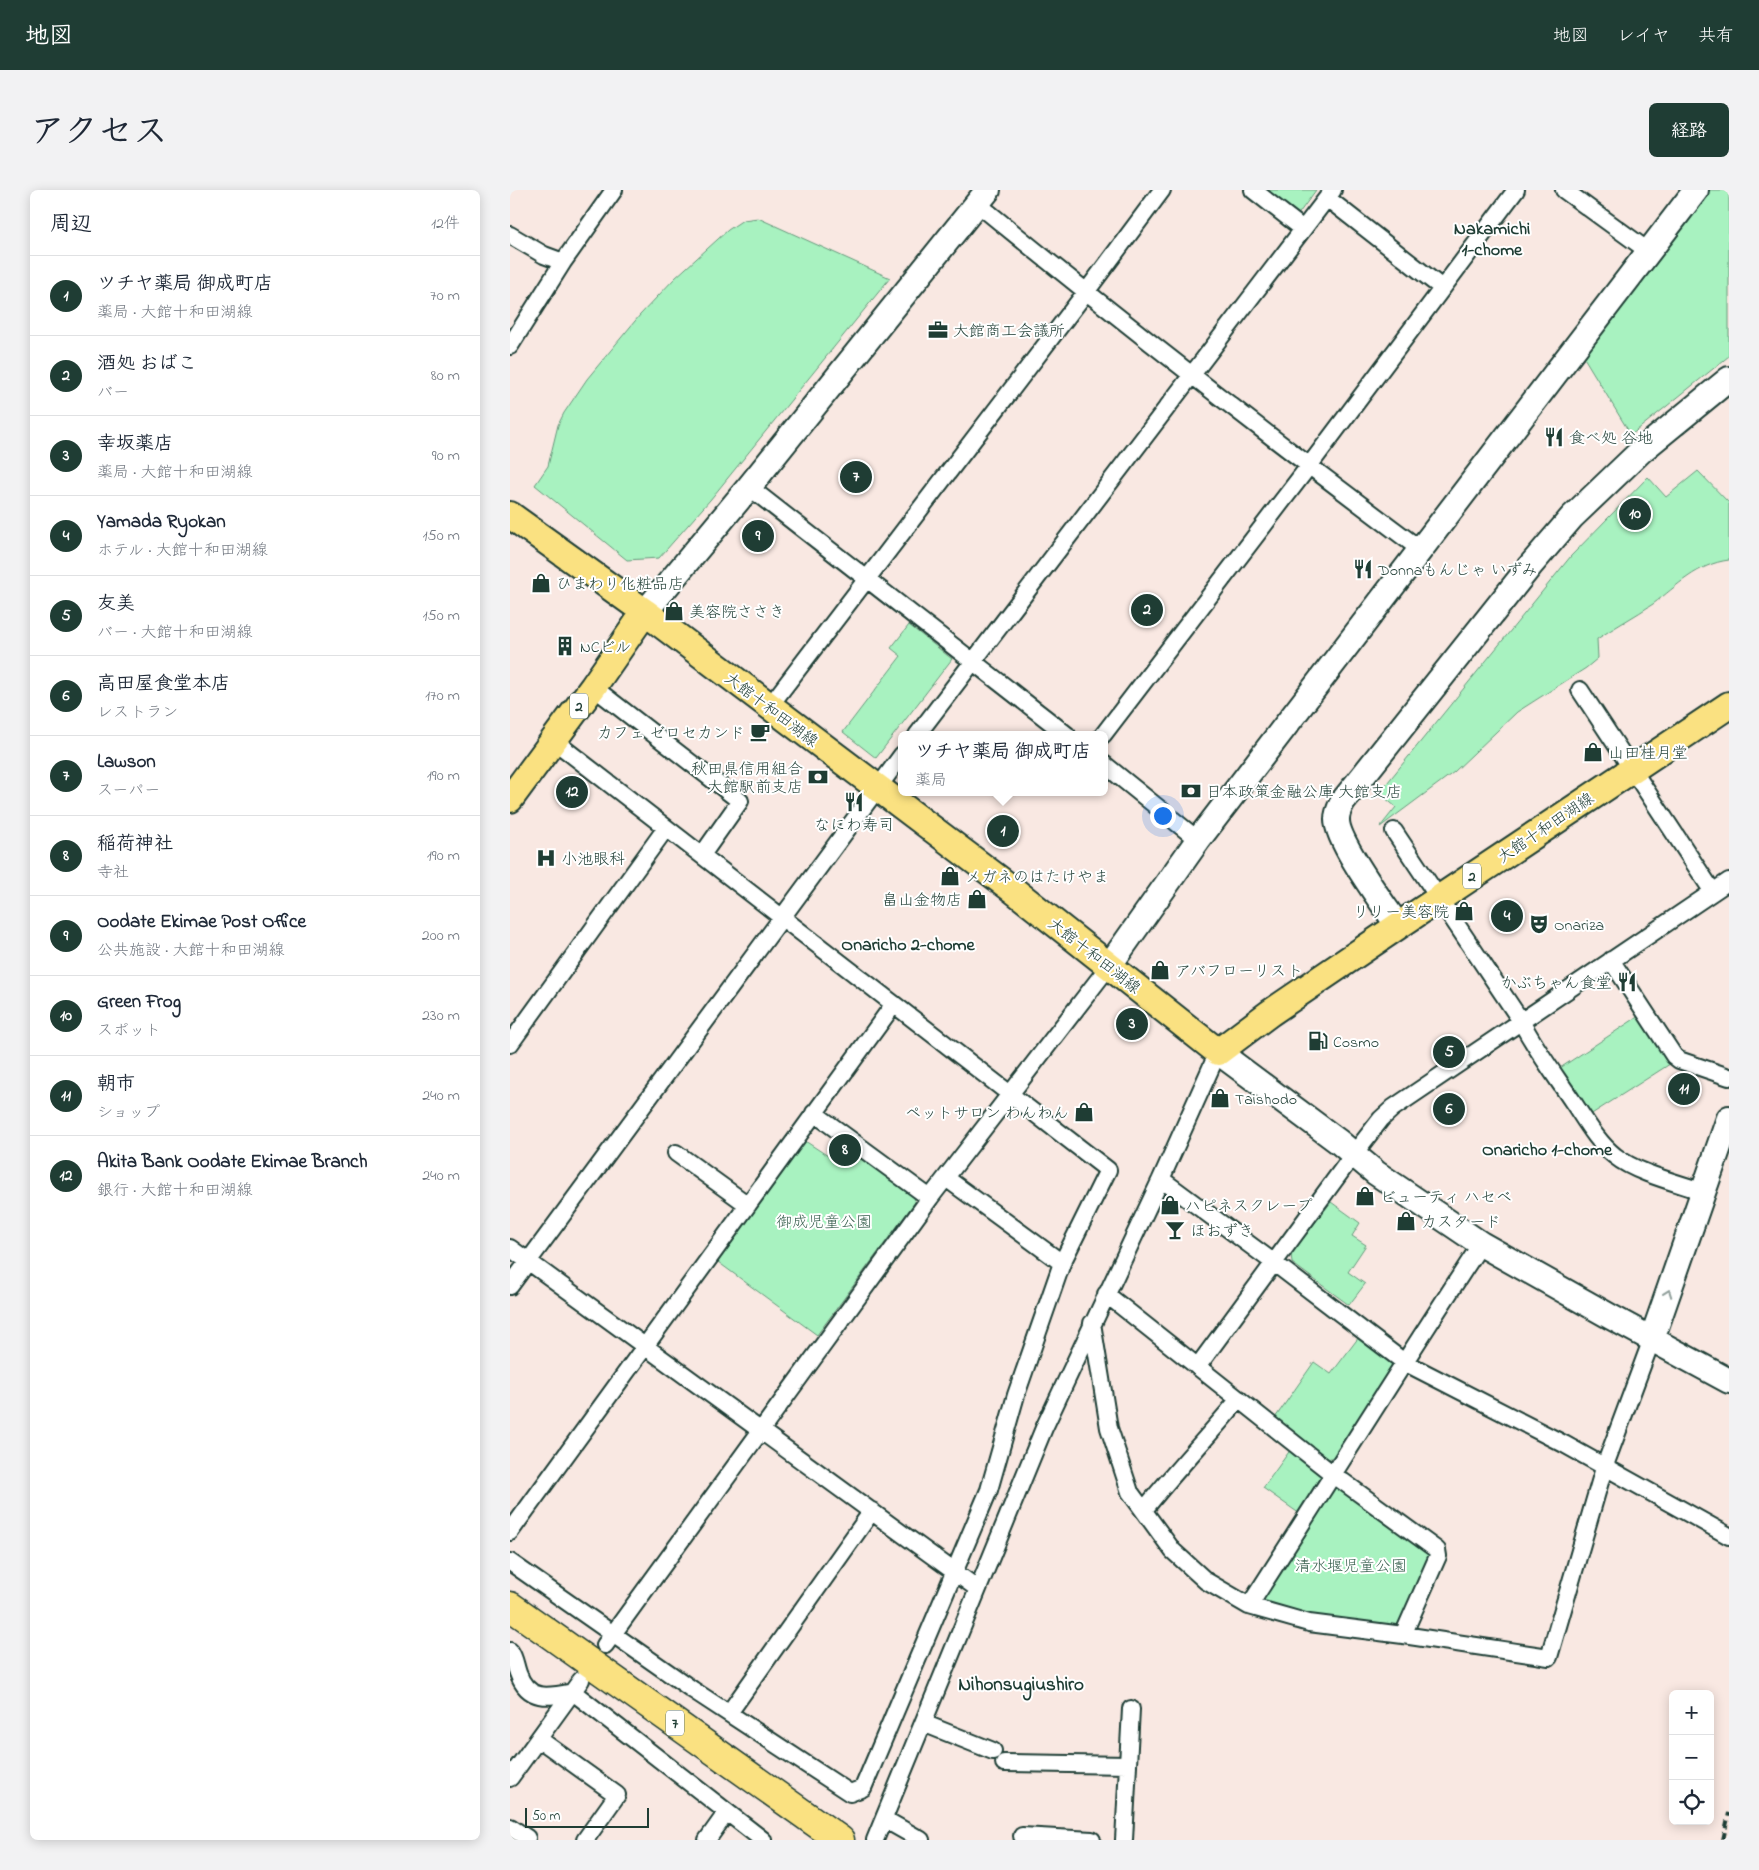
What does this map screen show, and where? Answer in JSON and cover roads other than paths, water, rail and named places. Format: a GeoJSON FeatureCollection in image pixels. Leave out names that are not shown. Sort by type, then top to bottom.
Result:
{"type":"FeatureCollection","features":[{"type":"Feature","properties":{"kind":"highway","name":"7"},"geometry":{"type":"LineString","coordinates":[[510,1606],[840,1840]]}},
{"type":"Feature","properties":{"kind":"main road","name":"大館十和田湖線"},"geometry":{"type":"LineString","coordinates":[[512,520],[645,612],[1012,888],[1218,1052],[1270,1013],[1438,898],[1729,705]]}},
{"type":"Feature","properties":{"kind":"main road","name":"2"},"geometry":{"type":"LineString","coordinates":[[510,799],[593,687],[645,612]]}},
{"type":"Feature","properties":{"kind":"street"},"geometry":{"type":"LineString","coordinates":[[510,346],[563,262],[614,190]]}},
{"type":"Feature","properties":{"kind":"street"},"geometry":{"type":"LineString","coordinates":[[769,707],[1162,190]]}},
{"type":"Feature","properties":{"kind":"street"},"geometry":{"type":"LineString","coordinates":[[1253,190],[1303,229]]}},
{"type":"Feature","properties":{"kind":"street"},"geometry":{"type":"LineString","coordinates":[[1106,731],[1309,466],[1516,190]]}},
{"type":"Feature","properties":{"kind":"street"},"geometry":{"type":"LineString","coordinates":[[1564,190],[1648,251]]}},
{"type":"Feature","properties":{"kind":"street"},"geometry":{"type":"LineString","coordinates":[[610,1640],[930,1198],[1108,966],[1198,840],[1696,190]]}},
{"type":"Feature","properties":{"kind":"street"},"geometry":{"type":"LineString","coordinates":[[921,731],[1330,194],[1442,288]]}},
{"type":"Feature","properties":{"kind":"street"},"geometry":{"type":"LineString","coordinates":[[645,612],[749,488],[983,197],[1086,292],[1309,466],[1421,550]]}},
{"type":"Feature","properties":{"kind":"street"},"geometry":{"type":"LineString","coordinates":[[510,235],[544,255],[563,262]]}},
{"type":"Feature","properties":{"kind":"street"},"geometry":{"type":"LineString","coordinates":[[1398,926],[1340,837],[1337,820],[1338,811],[1343,801],[1530,566],[1572,517],[1641,451],[1729,379]]}},
{"type":"Feature","properties":{"kind":"street"},"geometry":{"type":"LineString","coordinates":[[749,488],[1062,731]]}},
{"type":"Feature","properties":{"kind":"street"},"geometry":{"type":"LineString","coordinates":[[593,687],[740,801],[702,855]]}},
{"type":"Feature","properties":{"kind":"street"},"geometry":{"type":"LineString","coordinates":[[1580,690],[1713,892]]}},
{"type":"Feature","properties":{"kind":"street"},"geometry":{"type":"LineString","coordinates":[[510,1562],[610,1640],[729,1713],[850,1793],[862,1788],[989,1490],[1016,1395],[1062,1263],[1108,1170],[553,740]]}},
{"type":"Feature","properties":{"kind":"street"},"geometry":{"type":"LineString","coordinates":[[510,1286],[898,760]]}},
{"type":"Feature","properties":{"kind":"street"},"geometry":{"type":"LineString","coordinates":[[1108,767],[1198,840]]}},
{"type":"Feature","properties":{"kind":"street"},"geometry":{"type":"LineString","coordinates":[[510,1044],[666,828]]}},
{"type":"Feature","properties":{"kind":"street"},"geometry":{"type":"LineString","coordinates":[[1394,831],[1521,1021],[1530,1039],[1589,1126],[1615,1157],[1633,1166],[1704,1192]]}},
{"type":"Feature","properties":{"kind":"street"},"geometry":{"type":"LineString","coordinates":[[1198,1366],[1353,1155],[1392,1108],[1729,881]]}},
{"type":"Feature","properties":{"kind":"street"},"geometry":{"type":"LineString","coordinates":[[1611,960],[1674,1056],[1679,1060],[1729,1077]]}},
{"type":"Feature","properties":{"kind":"street"},"geometry":{"type":"LineString","coordinates":[[510,1532],[894,1004]]}},
{"type":"Feature","properties":{"kind":"street"},"geometry":{"type":"LineString","coordinates":[[875,1840],[1044,1428],[1218,1052],[1376,1173],[1481,1244],[1729,1381]]}},
{"type":"Feature","properties":{"kind":"street"},"geometry":{"type":"LineString","coordinates":[[814,1113],[930,1198]]}},
{"type":"Feature","properties":{"kind":"street"},"geometry":{"type":"LineString","coordinates":[[1092,1323],[1109,1428],[1130,1492],[1173,1551],[1206,1581],[1250,1606],[1309,1623],[1549,1657],[1604,1468],[1652,1339],[1729,1118]]}},
{"type":"Feature","properties":{"kind":"street"},"geometry":{"type":"LineString","coordinates":[[676,1153],[748,1205]]}},
{"type":"Feature","properties":{"kind":"street"},"geometry":{"type":"LineString","coordinates":[[946,1178],[1062,1263]]}},
{"type":"Feature","properties":{"kind":"street"},"geometry":{"type":"LineString","coordinates":[[1161,1178],[1404,1362],[1564,1444],[1729,1536]]}},
{"type":"Feature","properties":{"kind":"street"},"geometry":{"type":"LineString","coordinates":[[1250,1606],[1481,1244]]}},
{"type":"Feature","properties":{"kind":"street"},"geometry":{"type":"LineString","coordinates":[[510,1248],[978,1588]]}},
{"type":"Feature","properties":{"kind":"street"},"geometry":{"type":"LineString","coordinates":[[1106,1294],[1334,1475],[1437,1550],[1438,1556],[1403,1635]]}},
{"type":"Feature","properties":{"kind":"street"},"geometry":{"type":"LineString","coordinates":[[1144,1510],[1178,1467],[1206,1439],[1239,1399]]}},
{"type":"Feature","properties":{"kind":"street"},"geometry":{"type":"LineString","coordinates":[[729,1713],[872,1511]]}},
{"type":"Feature","properties":{"kind":"street"},"geometry":{"type":"LineString","coordinates":[[510,1651],[514,1657],[518,1675],[523,1684],[532,1693],[548,1698],[577,1686]]}},
{"type":"Feature","properties":{"kind":"street"},"geometry":{"type":"LineString","coordinates":[[510,1778],[577,1686]]}},
{"type":"Feature","properties":{"kind":"street"},"geometry":{"type":"LineString","coordinates":[[577,1686],[763,1840]]}},
{"type":"Feature","properties":{"kind":"street"},"geometry":{"type":"LineString","coordinates":[[1124,1840],[1131,1709]]}},
{"type":"Feature","properties":{"kind":"street"},"geometry":{"type":"LineString","coordinates":[[923,1723],[999,1757],[1128,1765]]}},
{"type":"Feature","properties":{"kind":"street"},"geometry":{"type":"LineString","coordinates":[[539,1739],[617,1795],[585,1840]]}},
{"type":"Feature","properties":{"kind":"street"},"geometry":{"type":"LineString","coordinates":[[707,1840],[727,1812]]}},
{"type":"Feature","properties":{"kind":"street"},"geometry":{"type":"LineString","coordinates":[[884,1819],[921,1840]]}},
{"type":"Feature","properties":{"kind":"street"},"geometry":{"type":"LineString","coordinates":[[510,1827],[527,1838]]}},
{"type":"Feature","properties":{"kind":"street"},"geometry":{"type":"LineString","coordinates":[[1022,1836],[1092,1840]]}},
{"type":"Feature","properties":{"kind":"railway"},"geometry":{"type":"LineString","coordinates":[[1723,1840],[1729,1813]]}},
{"type":"Feature","properties":{"kind":"place","name":"大館商工会議所"},"geometry":{"type":"Point","coordinates":[938,330]}},
{"type":"Feature","properties":{"kind":"place","name":"食べ処 谷地"},"geometry":{"type":"Point","coordinates":[1554,437]}},
{"type":"Feature","properties":{"kind":"place","name":"Lawson"},"geometry":{"type":"Point","coordinates":[856,477]}},
{"type":"Feature","properties":{"kind":"place","name":"Green Frog"},"geometry":{"type":"Point","coordinates":[1635,514]}},
{"type":"Feature","properties":{"kind":"place","name":"Oodate Ekimae Post Office"},"geometry":{"type":"Point","coordinates":[758,536]}},
{"type":"Feature","properties":{"kind":"place","name":"Donnaもんじゃ いずみ"},"geometry":{"type":"Point","coordinates":[1363,569]}},
{"type":"Feature","properties":{"kind":"place","name":"ひまわり化粧品店"},"geometry":{"type":"Point","coordinates":[541,583]}},
{"type":"Feature","properties":{"kind":"place","name":"酒処 おばこ"},"geometry":{"type":"Point","coordinates":[1147,610]}},
{"type":"Feature","properties":{"kind":"place","name":"美容院ささき"},"geometry":{"type":"Point","coordinates":[674,611]}},
{"type":"Feature","properties":{"kind":"place","name":"NCビル"},"geometry":{"type":"Point","coordinates":[565,646]}},
{"type":"Feature","properties":{"kind":"place","name":"カフェ ゼロセカンド"},"geometry":{"type":"Point","coordinates":[760,732]}},
{"type":"Feature","properties":{"kind":"place","name":"山田桂月堂"},"geometry":{"type":"Point","coordinates":[1593,752]}},
{"type":"Feature","properties":{"kind":"place","name":"秋田県信用組合 大館駅前支店"},"geometry":{"type":"Point","coordinates":[818,777]}},
{"type":"Feature","properties":{"kind":"place","name":"日本政策金融公庫 大館支店"},"geometry":{"type":"Point","coordinates":[1191,791]}},
{"type":"Feature","properties":{"kind":"place","name":"Akita Bank Oodate Ekimae Branch"},"geometry":{"type":"Point","coordinates":[572,792]}},
{"type":"Feature","properties":{"kind":"place","name":"なにわ寿司"},"geometry":{"type":"Point","coordinates":[854,802]}},
{"type":"Feature","properties":{"kind":"place","name":"ツチヤ薬局 御成町店"},"geometry":{"type":"Point","coordinates":[1003,831]}},
{"type":"Feature","properties":{"kind":"place","name":"小池眼科"},"geometry":{"type":"Point","coordinates":[546,858]}},
{"type":"Feature","properties":{"kind":"place","name":"メガネのはたけやま"},"geometry":{"type":"Point","coordinates":[950,876]}},
{"type":"Feature","properties":{"kind":"place","name":"畠山金物店"},"geometry":{"type":"Point","coordinates":[977,899]}},
{"type":"Feature","properties":{"kind":"place","name":"リリー美容院"},"geometry":{"type":"Point","coordinates":[1464,911]}},
{"type":"Feature","properties":{"kind":"place","name":"Yamada Ryokan"},"geometry":{"type":"Point","coordinates":[1507,916]}},
{"type":"Feature","properties":{"kind":"place","name":"Onariza"},"geometry":{"type":"Point","coordinates":[1539,924]}},
{"type":"Feature","properties":{"kind":"place","name":"アバフローリスト"},"geometry":{"type":"Point","coordinates":[1160,970]}},
{"type":"Feature","properties":{"kind":"place","name":"かぶちゃん食堂"},"geometry":{"type":"Point","coordinates":[1627,982]}},
{"type":"Feature","properties":{"kind":"place","name":"幸坂薬店"},"geometry":{"type":"Point","coordinates":[1132,1024]}},
{"type":"Feature","properties":{"kind":"place","name":"Cosmo"},"geometry":{"type":"Point","coordinates":[1318,1041]}},
{"type":"Feature","properties":{"kind":"place","name":"友美"},"geometry":{"type":"Point","coordinates":[1449,1052]}},
{"type":"Feature","properties":{"kind":"place","name":"朝市"},"geometry":{"type":"Point","coordinates":[1684,1089]}},
{"type":"Feature","properties":{"kind":"place","name":"Taishodo"},"geometry":{"type":"Point","coordinates":[1220,1098]}},
{"type":"Feature","properties":{"kind":"place","name":"高田屋食堂本店"},"geometry":{"type":"Point","coordinates":[1449,1109]}},
{"type":"Feature","properties":{"kind":"place","name":"ペットサロン わんわん"},"geometry":{"type":"Point","coordinates":[1084,1112]}},
{"type":"Feature","properties":{"kind":"place","name":"稲荷神社"},"geometry":{"type":"Point","coordinates":[845,1150]}},
{"type":"Feature","properties":{"kind":"place","name":"ビューティ ハセベ"},"geometry":{"type":"Point","coordinates":[1365,1196]}},
{"type":"Feature","properties":{"kind":"place","name":"ハピネスクレープ"},"geometry":{"type":"Point","coordinates":[1170,1205]}},
{"type":"Feature","properties":{"kind":"place","name":"カスタード"},"geometry":{"type":"Point","coordinates":[1406,1221]}},
{"type":"Feature","properties":{"kind":"place","name":"ほおずき"},"geometry":{"type":"Point","coordinates":[1175,1230]}},
{"type":"Feature","properties":{"kind":"district","name":"Nakamichi 1-chome"},"geometry":{"type":"Point","coordinates":[1492,238]}},
{"type":"Feature","properties":{"kind":"district","name":"Onaricho 2-chome"},"geometry":{"type":"Point","coordinates":[908,944]}},
{"type":"Feature","properties":{"kind":"district","name":"Onaricho 1-chome"},"geometry":{"type":"Point","coordinates":[1547,1149]}},
{"type":"Feature","properties":{"kind":"district","name":"Nihonsugiushiro"},"geometry":{"type":"Point","coordinates":[1021,1683]}},
{"type":"Feature","properties":{"kind":"park label","name":"御成児童公園"},"geometry":{"type":"Point","coordinates":[824,1221]}},
{"type":"Feature","properties":{"kind":"park label","name":"清水堰児童公園"},"geometry":{"type":"Point","coordinates":[1351,1565]}}]}
